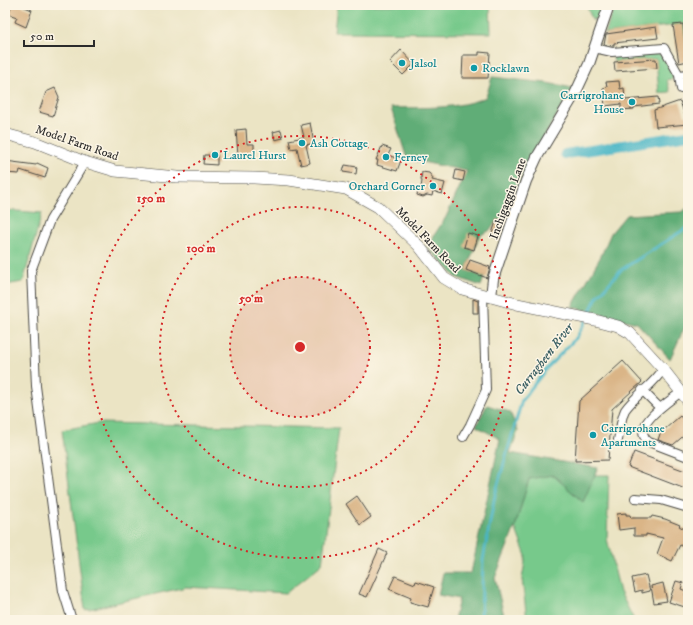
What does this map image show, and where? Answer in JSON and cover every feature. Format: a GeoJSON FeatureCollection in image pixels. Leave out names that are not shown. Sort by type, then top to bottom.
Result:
{"type":"FeatureCollection","features":[{"type":"Feature","properties":{"kind":"main road","name":"Model Farm Road"},"geometry":{"type":"LineString","coordinates":[[5,134],[35,142],[85,162],[116,171],[176,177],[289,180],[346,189],[378,207],[419,246],[444,278],[462,289],[517,304],[579,316],[618,326],[630,333],[663,369],[684,397]]}},
{"type":"Feature","properties":{"kind":"street","name":"Inchigaggin Lane"},"geometry":{"type":"LineString","coordinates":[[487,296],[526,181],[537,157],[576,92],[594,48],[609,5]]}},
{"type":"Feature","properties":{"kind":"street"},"geometry":{"type":"LineString","coordinates":[[594,48],[612,52],[664,48],[679,75],[681,89],[688,88]]}},
{"type":"Feature","properties":{"kind":"street"},"geometry":{"type":"LineString","coordinates":[[679,75],[688,74]]}},
{"type":"Feature","properties":{"kind":"street"},"geometry":{"type":"LineString","coordinates":[[72,620],[63,591],[36,386],[31,271],[50,220],[85,162]]}},
{"type":"Feature","properties":{"kind":"street"},"geometry":{"type":"LineString","coordinates":[[463,437],[470,426],[486,390],[487,296]]}},
{"type":"Feature","properties":{"kind":"street"},"geometry":{"type":"LineString","coordinates":[[618,440],[624,411],[642,390],[658,378],[663,369]]}},
{"type":"Feature","properties":{"kind":"street"},"geometry":{"type":"LineString","coordinates":[[642,390],[660,408]]}},
{"type":"Feature","properties":{"kind":"street"},"geometry":{"type":"LineString","coordinates":[[684,397],[660,408],[651,417],[643,433],[644,437],[649,442],[688,457]]}},
{"type":"Feature","properties":{"kind":"street"},"geometry":{"type":"LineString","coordinates":[[635,498],[661,500],[688,508]]}},
{"type":"Feature","properties":{"kind":"green space"},"geometry":{"type":"Polygon","coordinates":[[[337,5],[490,5],[491,33],[334,32],[337,5]]]}},
{"type":"Feature","properties":{"kind":"green space"},"geometry":{"type":"Polygon","coordinates":[[[586,5],[606,5],[602,18],[594,19],[593,21],[586,5]]]}},
{"type":"Feature","properties":{"kind":"green space"},"geometry":{"type":"Polygon","coordinates":[[[615,5],[688,5],[688,56],[683,24],[605,34],[615,5]]]}},
{"type":"Feature","properties":{"kind":"green space"},"geometry":{"type":"Polygon","coordinates":[[[656,52],[665,60],[674,78],[667,80],[670,92],[659,93],[656,59],[614,62],[613,57],[656,52]]]}},
{"type":"Feature","properties":{"kind":"green space"},"geometry":{"type":"Polygon","coordinates":[[[492,77],[547,83],[573,88],[522,175],[504,222],[497,220],[489,231],[480,235],[466,270],[484,277],[481,286],[456,277],[427,246],[446,217],[467,171],[407,159],[391,108],[451,106],[475,101],[486,97],[492,77]]]}},
{"type":"Feature","properties":{"kind":"green space"},"geometry":{"type":"Polygon","coordinates":[[[688,208],[688,320],[670,359],[637,323],[572,307],[601,256],[611,233],[626,215],[681,212],[688,208]]]}},
{"type":"Feature","properties":{"kind":"green space"},"geometry":{"type":"Polygon","coordinates":[[[5,210],[42,213],[23,282],[5,285],[5,210]]]}},
{"type":"Feature","properties":{"kind":"green space"},"geometry":{"type":"Polygon","coordinates":[[[487,405],[510,412],[518,431],[510,453],[598,468],[583,502],[553,475],[529,479],[515,527],[495,578],[505,620],[454,620],[459,599],[438,595],[443,573],[471,573],[500,439],[476,426],[487,405]]]}},
{"type":"Feature","properties":{"kind":"green space"},"geometry":{"type":"Polygon","coordinates":[[[99,423],[339,428],[322,564],[286,593],[186,587],[85,610],[62,430],[99,423]]]}},
{"type":"Feature","properties":{"kind":"green space"},"geometry":{"type":"Polygon","coordinates":[[[553,475],[583,502],[594,475],[609,475],[607,539],[620,592],[634,620],[527,620],[522,579],[526,556],[515,527],[529,479],[553,475]]]}},
{"type":"Feature","properties":{"kind":"building"},"geometry":{"type":"Polygon","coordinates":[[[12,5],[20,5],[32,10],[26,27],[15,22],[17,17],[8,14],[12,5]]]}},
{"type":"Feature","properties":{"kind":"building"},"geometry":{"type":"Polygon","coordinates":[[[683,24],[688,61],[679,63],[673,25],[683,24]]]}},
{"type":"Feature","properties":{"kind":"building"},"geometry":{"type":"Polygon","coordinates":[[[656,27],[658,38],[614,43],[614,46],[604,45],[606,34],[656,27]]]}},
{"type":"Feature","properties":{"kind":"building","name":"Jalsol"},"geometry":{"type":"Polygon","coordinates":[[[401,50],[414,64],[403,75],[390,62],[401,50]]]}},
{"type":"Feature","properties":{"kind":"building","name":"Rocklawn"},"geometry":{"type":"Polygon","coordinates":[[[479,52],[490,53],[488,78],[462,78],[463,55],[479,55],[479,52]]]}},
{"type":"Feature","properties":{"kind":"building"},"geometry":{"type":"Polygon","coordinates":[[[656,59],[657,68],[615,71],[614,62],[656,59]]]}},
{"type":"Feature","properties":{"kind":"building","name":"Carrigrohane House"},"geometry":{"type":"Polygon","coordinates":[[[619,81],[620,89],[624,88],[625,100],[658,97],[659,104],[621,110],[621,104],[605,106],[603,88],[607,87],[606,82],[619,81]]]}},
{"type":"Feature","properties":{"kind":"building"},"geometry":{"type":"Polygon","coordinates":[[[55,88],[59,97],[53,116],[39,112],[46,92],[55,88]]]}},
{"type":"Feature","properties":{"kind":"building"},"geometry":{"type":"Polygon","coordinates":[[[680,101],[685,116],[688,116],[688,124],[656,127],[654,110],[680,101]]]}},
{"type":"Feature","properties":{"kind":"building","name":"Ash Cottage"},"geometry":{"type":"Polygon","coordinates":[[[310,123],[314,143],[306,145],[310,163],[301,165],[297,148],[291,149],[289,140],[304,137],[301,125],[310,123]]]}},
{"type":"Feature","properties":{"kind":"building"},"geometry":{"type":"Polygon","coordinates":[[[246,129],[247,144],[254,144],[254,155],[238,155],[236,130],[246,129]]]}},
{"type":"Feature","properties":{"kind":"building"},"geometry":{"type":"Polygon","coordinates":[[[281,130],[283,138],[275,140],[273,132],[281,130]]]}},
{"type":"Feature","properties":{"kind":"building","name":"Ferney"},"geometry":{"type":"Polygon","coordinates":[[[382,146],[391,149],[388,155],[401,160],[397,171],[377,165],[378,160],[376,160],[382,146]]]}},
{"type":"Feature","properties":{"kind":"building","name":"Laurel Hurst"},"geometry":{"type":"Polygon","coordinates":[[[204,155],[217,155],[217,165],[203,164],[204,155]]]}},
{"type":"Feature","properties":{"kind":"building"},"geometry":{"type":"Polygon","coordinates":[[[5,161],[36,165],[37,163],[48,168],[45,178],[20,170],[19,174],[5,173],[5,161]]]}},
{"type":"Feature","properties":{"kind":"building"},"geometry":{"type":"Polygon","coordinates":[[[345,165],[357,167],[356,174],[343,172],[345,165]]]}},
{"type":"Feature","properties":{"kind":"building"},"geometry":{"type":"Polygon","coordinates":[[[456,170],[465,172],[463,181],[454,179],[456,170]]]}},
{"type":"Feature","properties":{"kind":"building","name":"Orchard Corner"},"geometry":{"type":"Polygon","coordinates":[[[422,172],[429,173],[433,178],[432,180],[445,183],[442,194],[433,191],[432,196],[427,195],[423,197],[417,195],[418,190],[421,188],[422,172]]]}},
{"type":"Feature","properties":{"kind":"building"},"geometry":{"type":"Polygon","coordinates":[[[497,219],[504,222],[498,239],[491,236],[497,219]]]}},
{"type":"Feature","properties":{"kind":"building"},"geometry":{"type":"Polygon","coordinates":[[[468,233],[478,236],[474,250],[464,247],[468,233]]]}},
{"type":"Feature","properties":{"kind":"building"},"geometry":{"type":"Polygon","coordinates":[[[470,260],[490,267],[487,278],[466,270],[470,260]]]}},
{"type":"Feature","properties":{"kind":"building"},"geometry":{"type":"Polygon","coordinates":[[[473,299],[478,301],[478,313],[473,313],[473,299]]]}},
{"type":"Feature","properties":{"kind":"building","name":"Carrigrohane Apartments"},"geometry":{"type":"Polygon","coordinates":[[[623,361],[642,382],[612,409],[608,460],[575,461],[579,401],[623,361]]]}},
{"type":"Feature","properties":{"kind":"building"},"geometry":{"type":"Polygon","coordinates":[[[680,416],[688,425],[688,432],[673,445],[658,440],[662,428],[665,429],[680,416]]]}},
{"type":"Feature","properties":{"kind":"building"},"geometry":{"type":"Polygon","coordinates":[[[634,452],[688,472],[688,490],[628,467],[634,452]]]}},
{"type":"Feature","properties":{"kind":"building"},"geometry":{"type":"Polygon","coordinates":[[[357,496],[371,517],[360,525],[346,504],[357,496]]]}},
{"type":"Feature","properties":{"kind":"building"},"geometry":{"type":"Polygon","coordinates":[[[626,513],[626,515],[630,515],[631,518],[651,518],[652,516],[680,525],[679,526],[688,531],[688,544],[686,548],[680,545],[672,561],[657,554],[663,538],[646,534],[646,536],[634,536],[634,528],[619,530],[617,514],[626,513]]]}},
{"type":"Feature","properties":{"kind":"building"},"geometry":{"type":"Polygon","coordinates":[[[379,549],[387,553],[367,597],[359,594],[379,549]]]}},
{"type":"Feature","properties":{"kind":"building"},"geometry":{"type":"Polygon","coordinates":[[[646,575],[650,591],[642,593],[642,590],[635,592],[632,578],[646,575]]]}},
{"type":"Feature","properties":{"kind":"building"},"geometry":{"type":"Polygon","coordinates":[[[395,576],[415,584],[416,581],[434,587],[428,607],[410,602],[411,598],[389,589],[395,576]]]}},
{"type":"Feature","properties":{"kind":"building"},"geometry":{"type":"Polygon","coordinates":[[[676,581],[683,583],[681,589],[686,591],[685,595],[688,596],[688,608],[669,602],[676,581]]]}},
{"type":"Feature","properties":{"kind":"building"},"geometry":{"type":"Polygon","coordinates":[[[663,583],[667,601],[654,603],[651,586],[663,583]]]}},
{"type":"Feature","properties":{"kind":"waterway"},"geometry":{"type":"LineString","coordinates":[[565,154],[688,135]]}},
{"type":"Feature","properties":{"kind":"waterway","name":"Curragheen River"},"geometry":{"type":"LineString","coordinates":[[588,315],[597,297],[621,270],[688,227]]}},
{"type":"Feature","properties":{"kind":"waterway","name":"Curragheen River"},"geometry":{"type":"LineString","coordinates":[[481,620],[483,560],[495,495],[522,400],[546,369],[577,337],[586,320]]}},
{"type":"Feature","properties":{"kind":"place","name":"Jalsol"},"geometry":{"type":"Point","coordinates":[402,63]}},
{"type":"Feature","properties":{"kind":"place","name":"Rocklawn"},"geometry":{"type":"Point","coordinates":[474,68]}},
{"type":"Feature","properties":{"kind":"place","name":"Carrigrohane House"},"geometry":{"type":"Point","coordinates":[632,102]}},
{"type":"Feature","properties":{"kind":"place","name":"Ash Cottage"},"geometry":{"type":"Point","coordinates":[302,143]}},
{"type":"Feature","properties":{"kind":"place","name":"Laurel Hurst"},"geometry":{"type":"Point","coordinates":[215,155]}},
{"type":"Feature","properties":{"kind":"place","name":"Ferney"},"geometry":{"type":"Point","coordinates":[386,157]}},
{"type":"Feature","properties":{"kind":"place","name":"Orchard Corner"},"geometry":{"type":"Point","coordinates":[433,186]}},
{"type":"Feature","properties":{"kind":"place","name":"Carrigrohane Apartments"},"geometry":{"type":"Point","coordinates":[593,435]}}]}
